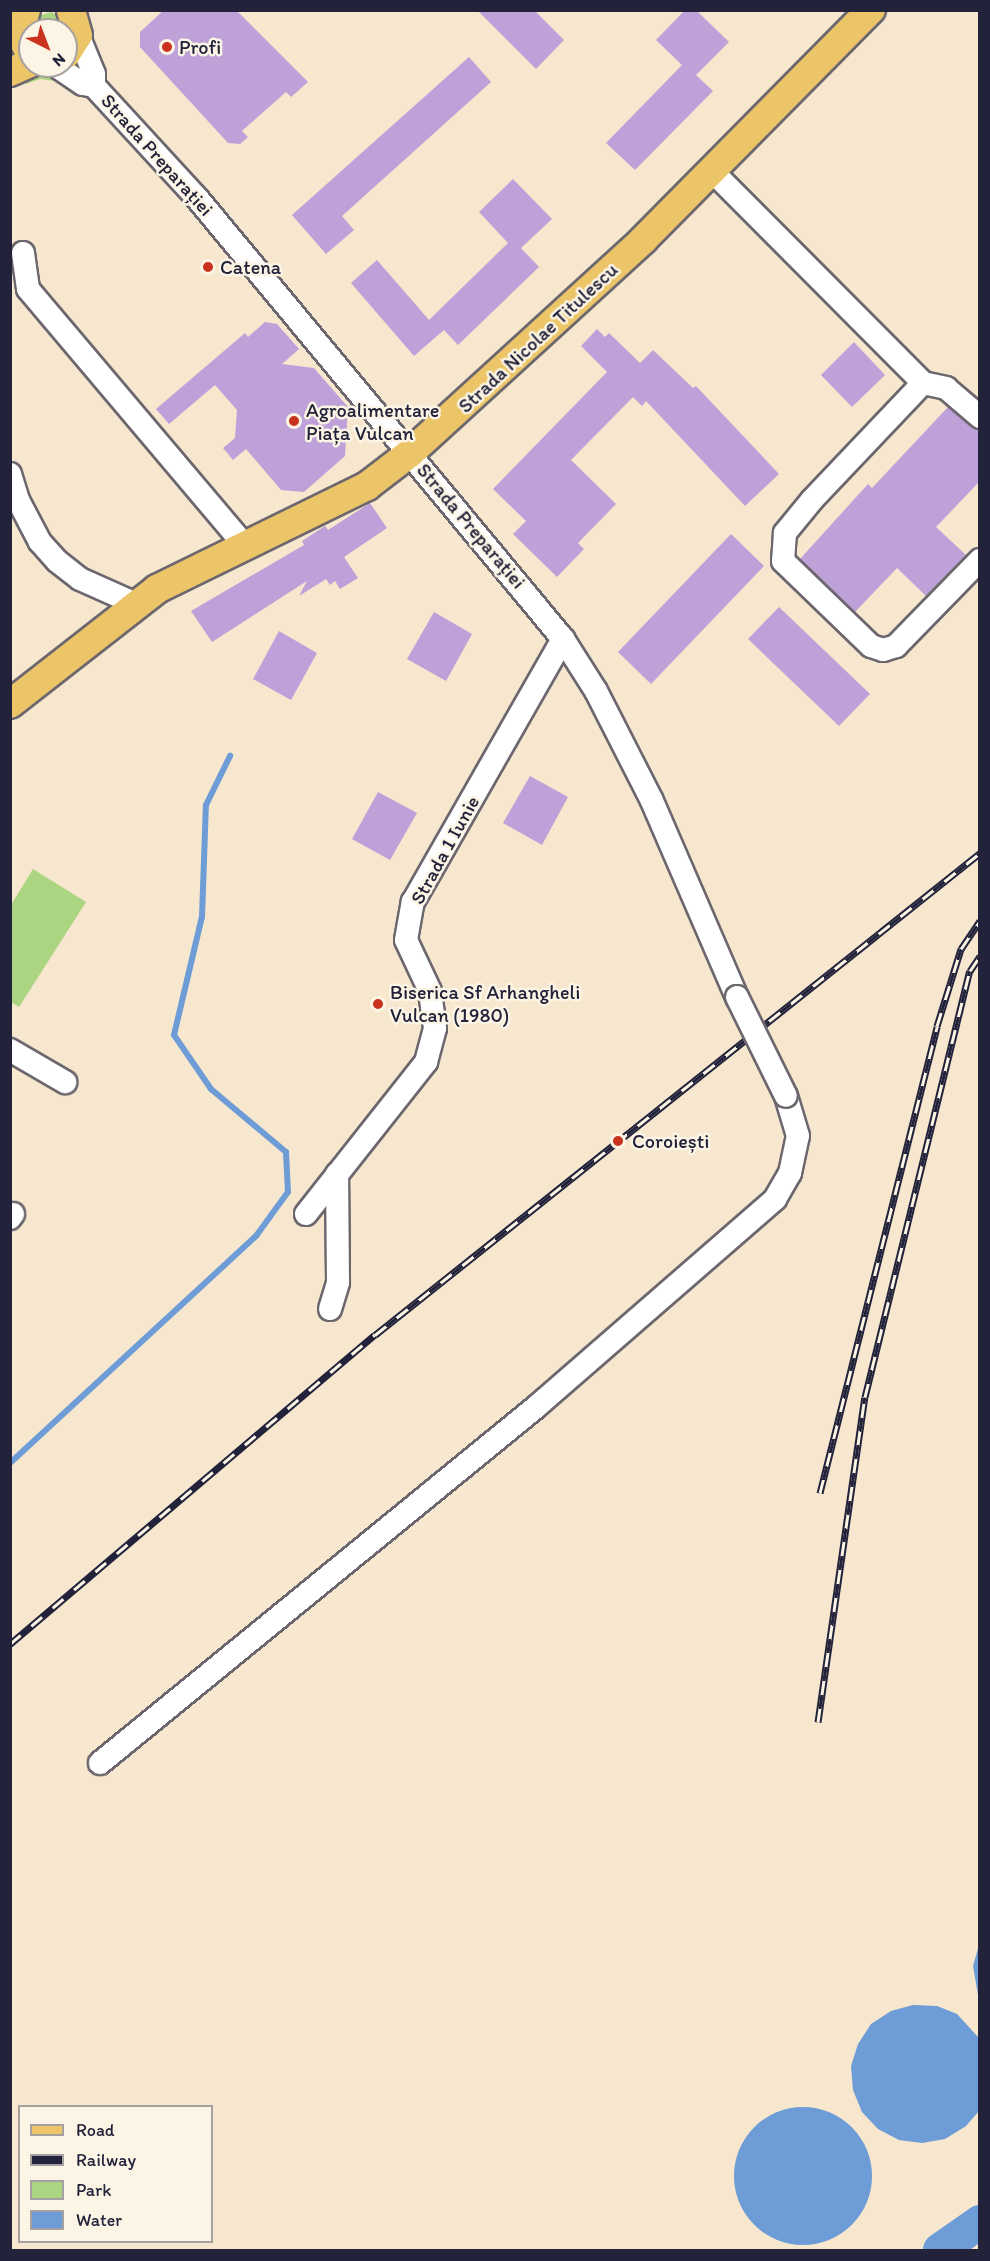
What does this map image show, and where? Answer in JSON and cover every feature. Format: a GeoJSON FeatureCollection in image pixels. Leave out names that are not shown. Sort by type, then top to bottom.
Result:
{"type":"FeatureCollection","features":[{"type":"Feature","properties":{"kind":"main road","name":"Strada Nicolae Titulescu"},"geometry":{"type":"LineString","coordinates":[[10,704],[134,603],[367,486],[410,453],[560,319],[871,10]]}},
{"type":"Feature","properties":{"kind":"street","name":"Strada Preparației"},"geometry":{"type":"LineString","coordinates":[[78,31],[94,74],[94,86]]}},
{"type":"Feature","properties":{"kind":"street","name":"Strada Preparației"},"geometry":{"type":"LineString","coordinates":[[73,78],[82,84],[94,86],[198,198],[563,639],[596,691],[652,801],[737,997],[786,1096],[798,1136],[790,1173],[775,1199],[544,1400],[100,1764]]}},
{"type":"Feature","properties":{"kind":"street"},"geometry":{"type":"LineString","coordinates":[[711,170],[923,383],[946,388],[980,417]]}},
{"type":"Feature","properties":{"kind":"street"},"geometry":{"type":"LineString","coordinates":[[23,253],[28,290],[245,546]]}},
{"type":"Feature","properties":{"kind":"street"},"geometry":{"type":"LineString","coordinates":[[923,383],[812,500],[785,533],[783,561],[871,646],[883,650],[896,646],[980,560]]}},
{"type":"Feature","properties":{"kind":"street"},"geometry":{"type":"LineString","coordinates":[[10,474],[18,500],[40,542],[57,561],[80,579],[134,603]]}},
{"type":"Feature","properties":{"kind":"street","name":"Strada 1 Iunie"},"geometry":{"type":"LineString","coordinates":[[306,1214],[426,1062],[435,1028],[430,991],[406,940],[413,902],[563,639]]}},
{"type":"Feature","properties":{"kind":"street"},"geometry":{"type":"LineString","coordinates":[[10,1050],[66,1082]]}},
{"type":"Feature","properties":{"kind":"street"},"geometry":{"type":"LineString","coordinates":[[330,1309],[338,1282],[337,1174]]}},
{"type":"Feature","properties":{"kind":"green space"},"geometry":{"type":"Polygon","coordinates":[[[51,12],[62,18],[35,18],[51,12]]]}},
{"type":"Feature","properties":{"kind":"green space"},"geometry":{"type":"Polygon","coordinates":[[[20,78],[59,78],[80,90],[74,95],[55,81],[40,79],[26,84],[20,78]]]}},
{"type":"Feature","properties":{"kind":"green space"},"geometry":{"type":"Polygon","coordinates":[[[33,869],[86,902],[19,1007],[11,1002],[11,905],[33,869]]]}},
{"type":"Feature","properties":{"kind":"water"},"geometry":{"type":"Polygon","coordinates":[[[979,1945],[979,2001],[973,1966],[979,1945]]]}},
{"type":"Feature","properties":{"kind":"water"},"geometry":{"type":"Polygon","coordinates":[[[913,2005],[937,2006],[957,2014],[979,2038],[979,2111],[966,2126],[945,2139],[922,2143],[899,2140],[878,2129],[862,2112],[853,2090],[851,2066],[858,2044],[871,2024],[891,2011],[913,2005]]]}},
{"type":"Feature","properties":{"kind":"water"},"geometry":{"type":"Polygon","coordinates":[[[803,2107],[829,2112],[852,2127],[867,2150],[872,2176],[867,2202],[852,2225],[829,2240],[803,2245],[777,2240],[754,2225],[739,2202],[734,2176],[739,2150],[754,2127],[777,2112],[803,2107]]]}},
{"type":"Feature","properties":{"kind":"building"},"geometry":{"type":"Polygon","coordinates":[[[164,10],[236,10],[308,82],[291,97],[286,92],[242,131],[248,137],[240,144],[228,143],[140,47],[140,32],[164,10]]]}},
{"type":"Feature","properties":{"kind":"building"},"geometry":{"type":"Polygon","coordinates":[[[477,10],[534,10],[564,40],[536,69],[477,10]]]}},
{"type":"Feature","properties":{"kind":"building"},"geometry":{"type":"Polygon","coordinates":[[[685,10],[696,10],[729,42],[696,75],[713,91],[635,170],[606,143],[682,65],[656,40],[685,10]]]}},
{"type":"Feature","properties":{"kind":"building"},"geometry":{"type":"Polygon","coordinates":[[[469,57],[491,82],[342,216],[354,230],[326,254],[292,215],[469,57]]]}},
{"type":"Feature","properties":{"kind":"building"},"geometry":{"type":"Polygon","coordinates":[[[513,179],[552,219],[521,248],[539,267],[458,345],[444,330],[414,356],[351,283],[377,260],[429,320],[508,243],[479,212],[513,179]]]}},
{"type":"Feature","properties":{"kind":"building"},"geometry":{"type":"Polygon","coordinates":[[[265,322],[277,324],[299,349],[282,364],[314,368],[348,407],[345,456],[304,492],[281,490],[246,449],[233,460],[223,448],[235,438],[237,410],[215,385],[169,424],[156,409],[245,333],[248,337],[265,322]]]}},
{"type":"Feature","properties":{"kind":"building"},"geometry":{"type":"Polygon","coordinates":[[[597,329],[605,337],[609,333],[640,363],[653,350],[693,388],[696,386],[779,474],[745,506],[646,401],[642,406],[633,397],[571,460],[616,504],[578,543],[584,549],[557,577],[513,534],[526,521],[493,489],[607,372],[581,346],[597,329]]]}},
{"type":"Feature","properties":{"kind":"building"},"geometry":{"type":"Polygon","coordinates":[[[854,342],[885,375],[852,407],[821,375],[854,342]]]}},
{"type":"Feature","properties":{"kind":"building"},"geometry":{"type":"Polygon","coordinates":[[[948,407],[980,430],[980,481],[936,527],[966,555],[926,596],[897,568],[855,612],[800,559],[868,484],[872,488],[948,407]]]}},
{"type":"Feature","properties":{"kind":"building"},"geometry":{"type":"Polygon","coordinates":[[[370,503],[387,528],[344,557],[358,578],[340,589],[335,581],[330,585],[326,579],[299,596],[307,581],[212,642],[191,611],[304,545],[302,541],[325,526],[328,530],[370,503]]]}},
{"type":"Feature","properties":{"kind":"building"},"geometry":{"type":"Polygon","coordinates":[[[731,534],[764,566],[651,684],[618,652],[731,534]]]}},
{"type":"Feature","properties":{"kind":"building"},"geometry":{"type":"Polygon","coordinates":[[[779,607],[870,694],[839,726],[748,639],[779,607]]]}},
{"type":"Feature","properties":{"kind":"building"},"geometry":{"type":"Polygon","coordinates":[[[434,612],[472,634],[446,681],[407,659],[434,612]]]}},
{"type":"Feature","properties":{"kind":"building"},"geometry":{"type":"Polygon","coordinates":[[[279,631],[317,653],[291,700],[253,679],[279,631]]]}},
{"type":"Feature","properties":{"kind":"building"},"geometry":{"type":"Polygon","coordinates":[[[530,776],[568,797],[542,845],[503,823],[530,776]]]}},
{"type":"Feature","properties":{"kind":"building"},"geometry":{"type":"Polygon","coordinates":[[[378,792],[417,813],[390,860],[352,839],[378,792]]]}},
{"type":"Feature","properties":{"kind":"waterway"},"geometry":{"type":"LineString","coordinates":[[10,1463],[256,1236],[288,1192],[286,1152],[211,1089],[174,1035],[202,917],[206,805],[230,756]]}},
{"type":"Feature","properties":{"kind":"waterway"},"geometry":{"type":"LineString","coordinates":[[940,2250],[980,2222]]}},
{"type":"Feature","properties":{"kind":"railway"},"geometry":{"type":"LineString","coordinates":[[10,1644],[375,1335],[980,853]]}},
{"type":"Feature","properties":{"kind":"railway"},"geometry":{"type":"LineString","coordinates":[[820,1493],[937,1026],[961,949],[980,921]]}},
{"type":"Feature","properties":{"kind":"railway"},"geometry":{"type":"LineString","coordinates":[[818,1722],[865,1397],[970,971],[980,956]]}},
{"type":"Feature","properties":{"kind":"place","name":"Profi"},"geometry":{"type":"Point","coordinates":[167,47]}},
{"type":"Feature","properties":{"kind":"place","name":"Catena"},"geometry":{"type":"Point","coordinates":[208,267]}},
{"type":"Feature","properties":{"kind":"place","name":"Agroalimentare Piața Vulcan"},"geometry":{"type":"Point","coordinates":[294,421]}},
{"type":"Feature","properties":{"kind":"place","name":"Biserica Sf Arhangheli Vulcan (1980)"},"geometry":{"type":"Point","coordinates":[378,1004]}},
{"type":"Feature","properties":{"kind":"place","name":"Coroiești"},"geometry":{"type":"Point","coordinates":[618,1141]}}]}
